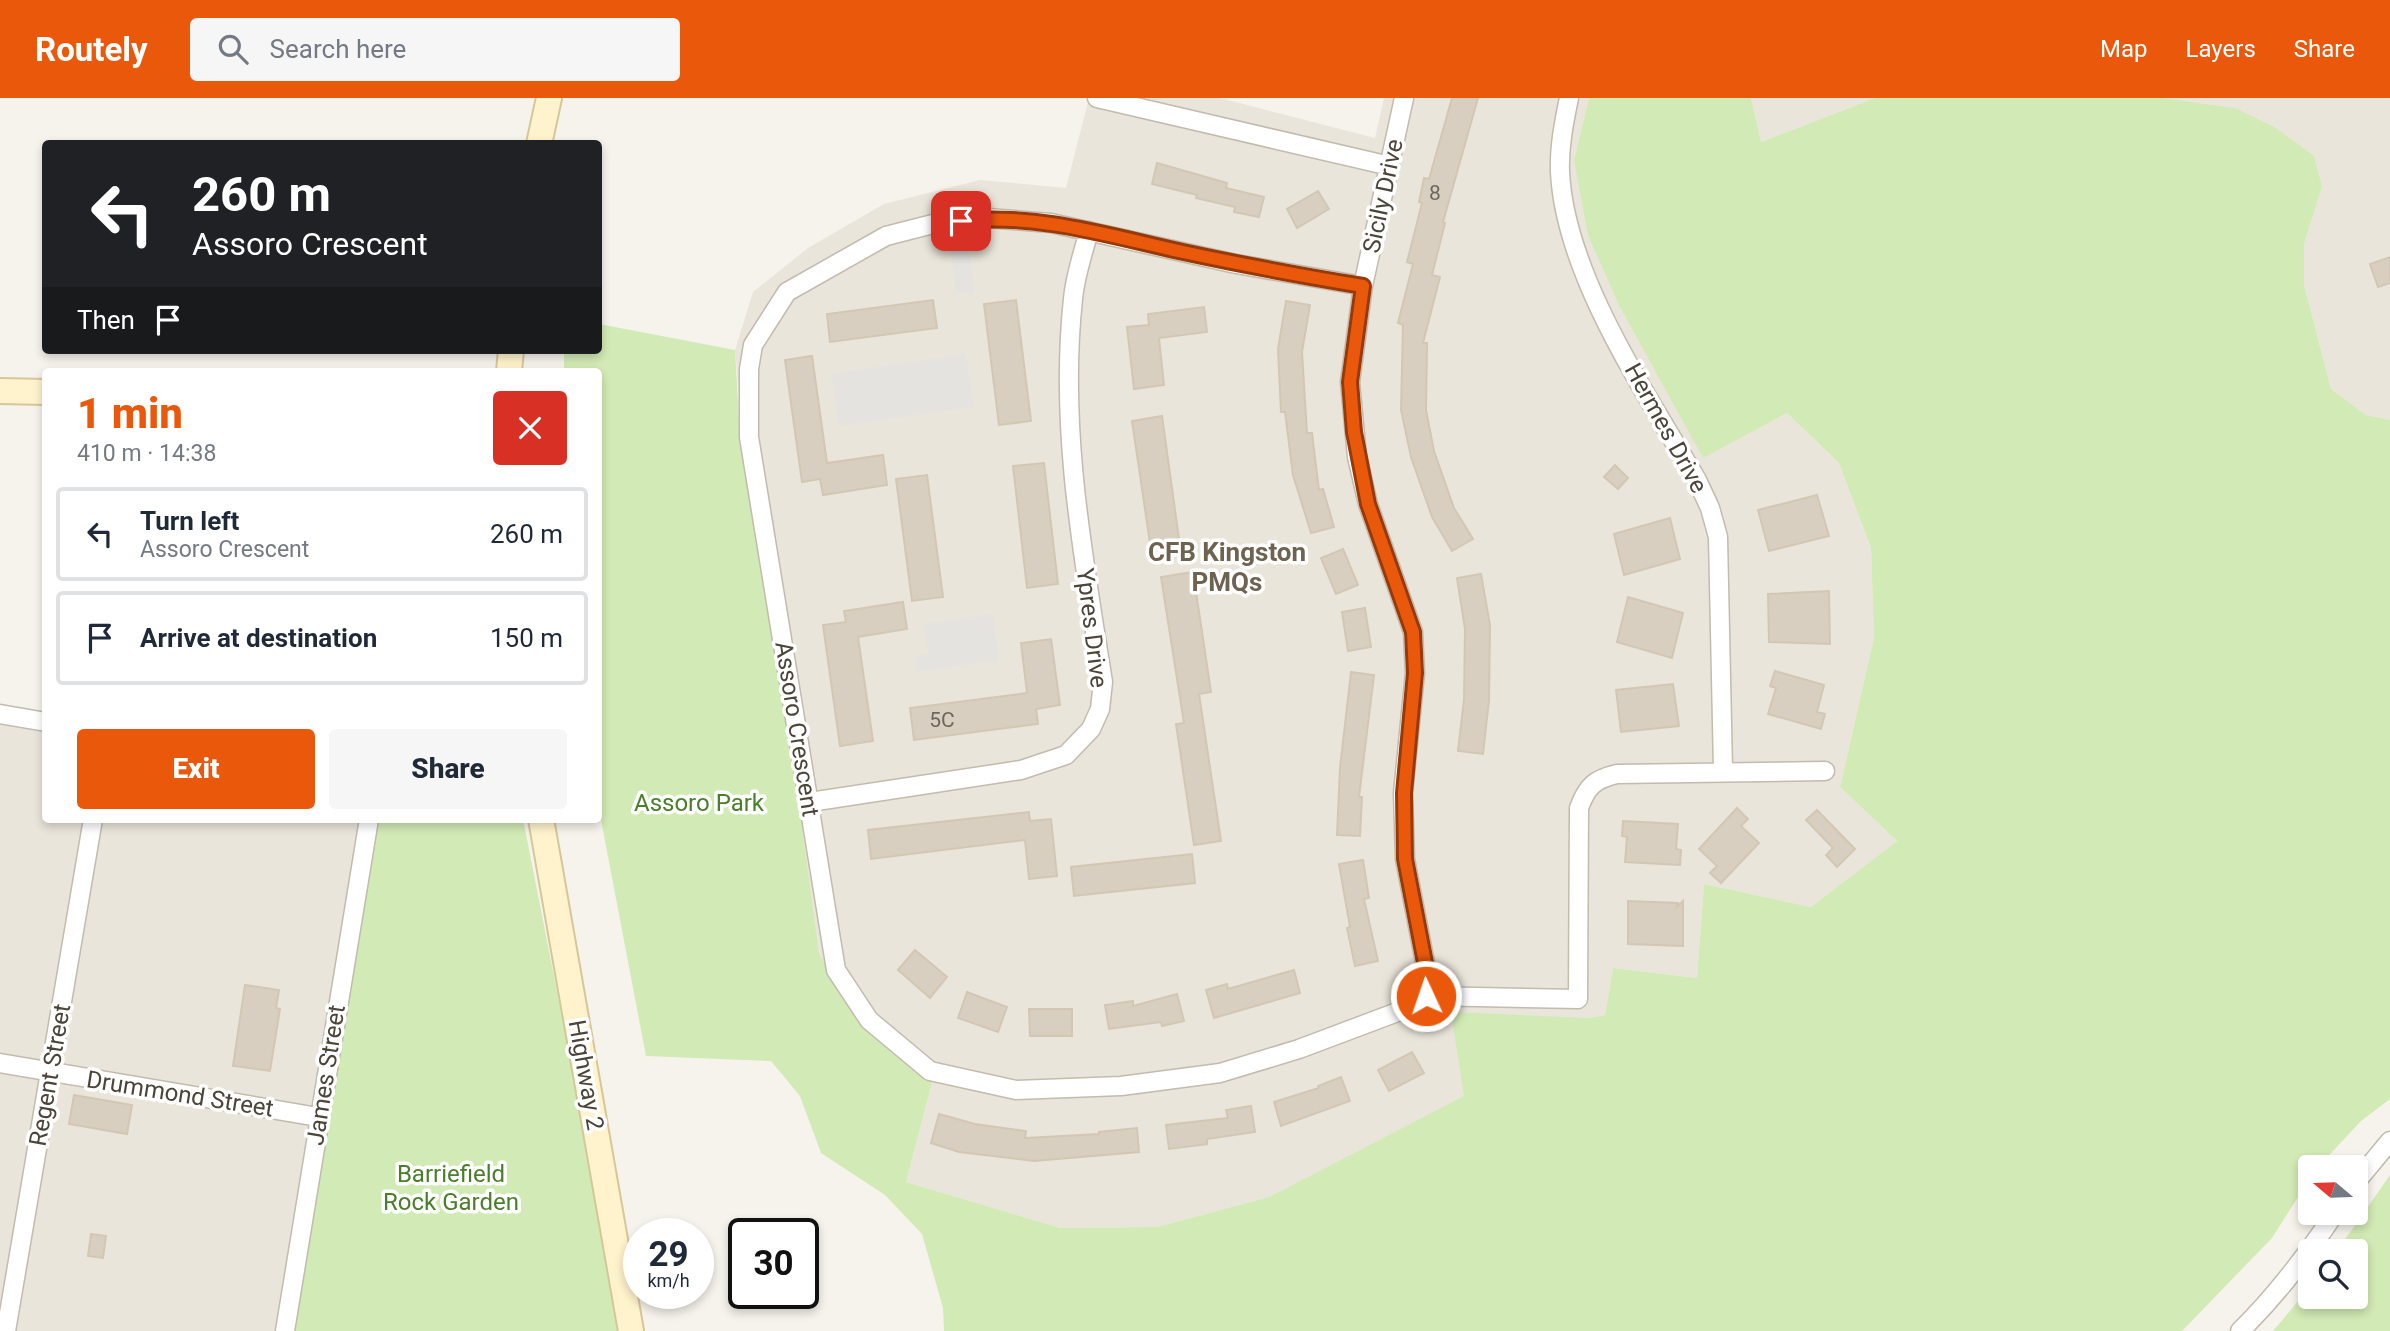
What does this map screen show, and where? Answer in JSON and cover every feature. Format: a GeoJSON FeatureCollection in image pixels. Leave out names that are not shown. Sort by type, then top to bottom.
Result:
{"type":"FeatureCollection","features":[{"type":"Feature","properties":{"kind":"main road"},"geometry":{"type":"LineString","coordinates":[[541,140],[549,98]]}},
{"type":"Feature","properties":{"kind":"main road"},"geometry":{"type":"LineString","coordinates":[[0,391],[42,392]]}},
{"type":"Feature","properties":{"kind":"main road","name":"Highway 2"},"geometry":{"type":"LineString","coordinates":[[542,823],[631,1331]]}},
{"type":"Feature","properties":{"kind":"street"},"geometry":{"type":"LineString","coordinates":[[1097,98],[1390,166]]}},
{"type":"Feature","properties":{"kind":"street","name":"Sicily Drive"},"geometry":{"type":"LineString","coordinates":[[1405,98],[1363,286],[1350,382],[1355,444],[1368,504],[1413,632],[1415,673],[1404,793],[1405,859],[1427,973],[1426,996]]}},
{"type":"Feature","properties":{"kind":"street","name":"Hermes Drive"},"geometry":{"type":"LineString","coordinates":[[1569,98],[1563,128],[1560,172],[1569,226],[1599,306],[1698,480],[1718,537],[1723,770]]}},
{"type":"Feature","properties":{"kind":"street","name":"Assoro Crescent"},"geometry":{"type":"LineString","coordinates":[[1363,286],[1236,264],[1051,223],[988,218],[933,224],[886,236],[787,292],[753,345],[749,369],[749,437],[810,802],[828,935],[836,970],[869,1020],[930,1071],[1016,1090],[1121,1086],[1220,1073],[1299,1049],[1408,1008],[1426,996],[1578,999],[1579,808],[1585,790],[1598,779],[1618,774],[1723,770]]}},
{"type":"Feature","properties":{"kind":"street","name":"Ypres Drive"},"geometry":{"type":"LineString","coordinates":[[810,802],[1021,770],[1066,755],[1091,729],[1100,709],[1103,682],[1072,478],[1069,359],[1073,296],[1089,231]]}},
{"type":"Feature","properties":{"kind":"street"},"geometry":{"type":"LineString","coordinates":[[0,714],[42,721]]}},
{"type":"Feature","properties":{"kind":"street"},"geometry":{"type":"LineString","coordinates":[[1723,770],[1825,771]]}},
{"type":"Feature","properties":{"kind":"street","name":"Regent Street"},"geometry":{"type":"LineString","coordinates":[[6,1331],[92,823]]}},
{"type":"Feature","properties":{"kind":"street","name":"James Street"},"geometry":{"type":"LineString","coordinates":[[285,1331],[368,823]]}},
{"type":"Feature","properties":{"kind":"street","name":"Drummond Street"},"geometry":{"type":"LineString","coordinates":[[0,1063],[318,1117]]}},
{"type":"Feature","properties":{"kind":"street"},"geometry":{"type":"LineString","coordinates":[[2368,1167],[2390,1140]]}},
{"type":"Feature","properties":{"kind":"street"},"geometry":{"type":"LineString","coordinates":[[2239,1331],[2270,1301],[2294,1272],[2327,1225]]}},
{"type":"Feature","properties":{"kind":"shaded area"},"geometry":{"type":"Polygon","coordinates":[[[1089,98],[1220,98],[1375,138],[1384,98],[1589,98],[1574,160],[1704,457],[1787,413],[1839,463],[1871,548],[1874,638],[1840,787],[1897,841],[1811,907],[1704,884],[1697,978],[1613,968],[1605,1015],[1587,1018],[1465,1096],[1269,1197],[1157,1227],[1061,1228],[906,1182],[936,1069],[855,1005],[819,954],[743,440],[735,350],[753,292],[808,248],[884,204],[980,180],[1066,188],[1089,98]]]}},
{"type":"Feature","properties":{"kind":"shaded area"},"geometry":{"type":"Polygon","coordinates":[[[1751,98],[1875,98],[1761,142],[1751,98]]]}},
{"type":"Feature","properties":{"kind":"shaded area"},"geometry":{"type":"Polygon","coordinates":[[[2164,98],[2390,98],[2390,420],[2366,415],[2331,389],[2304,285],[2304,244],[2322,187],[2235,108],[2164,98]]]}},
{"type":"Feature","properties":{"kind":"shaded area"},"geometry":{"type":"Polygon","coordinates":[[[969,245],[975,292],[956,294],[950,247],[969,245]]]}},
{"type":"Feature","properties":{"kind":"shaded area"},"geometry":{"type":"Polygon","coordinates":[[[966,354],[974,407],[839,426],[831,374],[966,354]]]}},
{"type":"Feature","properties":{"kind":"shaded area"},"geometry":{"type":"Polygon","coordinates":[[[992,614],[999,660],[917,672],[915,656],[928,654],[924,624],[992,614]]]}},
{"type":"Feature","properties":{"kind":"shaded area"},"geometry":{"type":"Polygon","coordinates":[[[0,720],[42,727],[42,823],[360,823],[310,1116],[282,1331],[0,1331],[0,720]]]}},
{"type":"Feature","properties":{"kind":"green space","name":"Assoro Park"},"geometry":{"type":"Polygon","coordinates":[[[1589,98],[1751,98],[1761,142],[1875,98],[2164,98],[2235,108],[2276,128],[2314,156],[2322,187],[2304,244],[2304,285],[2331,389],[2366,415],[2390,420],[2390,1099],[2361,1121],[2329,1155],[2298,1155],[2298,1197],[2272,1238],[2182,1331],[944,1331],[943,1308],[922,1234],[885,1195],[821,1153],[800,1096],[771,1061],[646,1056],[602,823],[602,368],[564,368],[564,354],[602,354],[602,325],[735,350],[740,437],[798,798],[819,954],[855,1005],[936,1068],[906,1182],[1061,1228],[1157,1227],[1269,1197],[1464,1096],[1451,1012],[1587,1018],[1605,1015],[1613,968],[1697,978],[1704,884],[1811,907],[1897,841],[1840,787],[1874,638],[1871,548],[1839,463],[1787,413],[1703,458],[1619,305],[1588,235],[1574,160],[1589,98]]]}},
{"type":"Feature","properties":{"kind":"green space","name":"Barriefield Rock Garden"},"geometry":{"type":"Polygon","coordinates":[[[368,823],[524,823],[624,1331],[285,1331],[368,823]]]}},
{"type":"Feature","properties":{"kind":"green space"},"geometry":{"type":"Polygon","coordinates":[[[2390,1175],[2390,1331],[2273,1331],[2298,1301],[2298,1309],[2368,1309],[2368,1239],[2345,1239],[2355,1225],[2368,1225],[2368,1207],[2390,1175]]]}},
{"type":"Feature","properties":{"kind":"building"},"geometry":{"type":"Polygon","coordinates":[[[1452,98],[1478,98],[1443,222],[1445,223],[1432,275],[1440,277],[1423,343],[1427,343],[1426,410],[1434,451],[1454,508],[1473,539],[1452,551],[1432,517],[1411,457],[1401,410],[1403,325],[1398,323],[1413,264],[1407,262],[1422,203],[1419,202],[1424,178],[1429,179],[1452,98]]]}},
{"type":"Feature","properties":{"kind":"building"},"geometry":{"type":"Polygon","coordinates":[[[1157,163],[1227,183],[1226,188],[1264,197],[1259,217],[1234,212],[1235,207],[1196,198],[1197,195],[1152,184],[1157,163]]]}},
{"type":"Feature","properties":{"kind":"building"},"geometry":{"type":"Polygon","coordinates":[[[1318,191],[1329,209],[1297,228],[1287,209],[1318,191]]]}},
{"type":"Feature","properties":{"kind":"building"},"geometry":{"type":"Polygon","coordinates":[[[2390,257],[2390,283],[2378,287],[2370,264],[2390,257]]]}},
{"type":"Feature","properties":{"kind":"building"},"geometry":{"type":"Polygon","coordinates":[[[933,300],[937,328],[830,342],[827,314],[933,300]]]}},
{"type":"Feature","properties":{"kind":"building"},"geometry":{"type":"Polygon","coordinates":[[[1016,300],[1031,421],[999,425],[984,304],[1016,300]]]}},
{"type":"Feature","properties":{"kind":"building"},"geometry":{"type":"Polygon","coordinates":[[[1286,301],[1310,305],[1302,352],[1307,433],[1312,433],[1319,490],[1323,489],[1334,527],[1311,533],[1293,475],[1285,412],[1281,412],[1278,349],[1286,301]]]}},
{"type":"Feature","properties":{"kind":"building"},"geometry":{"type":"Polygon","coordinates":[[[1204,307],[1207,332],[1159,338],[1164,385],[1134,389],[1127,327],[1149,325],[1148,314],[1204,307]]]}},
{"type":"Feature","properties":{"kind":"building"},"geometry":{"type":"Polygon","coordinates":[[[812,356],[827,463],[883,455],[887,485],[823,495],[820,479],[802,482],[785,360],[812,356]]]}},
{"type":"Feature","properties":{"kind":"building"},"geometry":{"type":"Polygon","coordinates":[[[1162,416],[1179,539],[1150,543],[1132,421],[1162,416]]]}},
{"type":"Feature","properties":{"kind":"building"},"geometry":{"type":"Polygon","coordinates":[[[1044,463],[1058,584],[1027,588],[1013,466],[1044,463]]]}},
{"type":"Feature","properties":{"kind":"building"},"geometry":{"type":"Polygon","coordinates":[[[1615,465],[1628,478],[1618,489],[1604,477],[1615,465]]]}},
{"type":"Feature","properties":{"kind":"building"},"geometry":{"type":"Polygon","coordinates":[[[927,475],[943,597],[912,601],[896,479],[927,475]]]}},
{"type":"Feature","properties":{"kind":"building"},"geometry":{"type":"Polygon","coordinates":[[[1817,495],[1829,536],[1769,551],[1758,510],[1817,495]]]}},
{"type":"Feature","properties":{"kind":"building"},"geometry":{"type":"Polygon","coordinates":[[[1670,518],[1680,559],[1624,575],[1614,534],[1670,518]]]}},
{"type":"Feature","properties":{"kind":"building"},"geometry":{"type":"Polygon","coordinates":[[[1343,549],[1358,585],[1336,594],[1321,558],[1343,549]]]}},
{"type":"Feature","properties":{"kind":"building"},"geometry":{"type":"Polygon","coordinates":[[[1193,572],[1211,692],[1199,694],[1221,841],[1194,845],[1176,724],[1184,723],[1161,577],[1193,572]]]}},
{"type":"Feature","properties":{"kind":"building"},"geometry":{"type":"Polygon","coordinates":[[[1481,574],[1490,625],[1489,700],[1483,754],[1458,751],[1464,699],[1465,629],[1457,578],[1481,574]]]}},
{"type":"Feature","properties":{"kind":"building"},"geometry":{"type":"Polygon","coordinates":[[[1829,591],[1830,644],[1769,642],[1768,594],[1829,591]]]}},
{"type":"Feature","properties":{"kind":"building"},"geometry":{"type":"Polygon","coordinates":[[[1628,597],[1683,613],[1672,658],[1617,642],[1628,597]]]}},
{"type":"Feature","properties":{"kind":"building"},"geometry":{"type":"Polygon","coordinates":[[[903,602],[907,629],[858,637],[873,741],[840,746],[823,625],[846,622],[844,611],[903,602]]]}},
{"type":"Feature","properties":{"kind":"building"},"geometry":{"type":"Polygon","coordinates":[[[1365,608],[1371,647],[1348,651],[1342,612],[1365,608]]]}},
{"type":"Feature","properties":{"kind":"building"},"geometry":{"type":"Polygon","coordinates":[[[1051,639],[1060,705],[1036,709],[1038,724],[914,740],[910,708],[1027,693],[1021,643],[1051,639]]]}},
{"type":"Feature","properties":{"kind":"building"},"geometry":{"type":"Polygon","coordinates":[[[1775,671],[1824,685],[1817,712],[1825,714],[1821,729],[1768,714],[1776,688],[1770,686],[1775,671]]]}},
{"type":"Feature","properties":{"kind":"building"},"geometry":{"type":"Polygon","coordinates":[[[1351,672],[1374,675],[1359,797],[1362,797],[1360,836],[1337,835],[1340,768],[1351,672]]]}},
{"type":"Feature","properties":{"kind":"building"},"geometry":{"type":"Polygon","coordinates":[[[1673,684],[1679,726],[1621,732],[1616,690],[1673,684]]]}},
{"type":"Feature","properties":{"kind":"building"},"geometry":{"type":"Polygon","coordinates":[[[1737,808],[1748,819],[1741,826],[1759,843],[1721,883],[1710,873],[1717,866],[1699,849],[1737,808]]]}},
{"type":"Feature","properties":{"kind":"building"},"geometry":{"type":"Polygon","coordinates":[[[1817,810],[1855,849],[1837,867],[1826,855],[1833,848],[1806,820],[1817,810]]]}},
{"type":"Feature","properties":{"kind":"building"},"geometry":{"type":"Polygon","coordinates":[[[1029,812],[1030,821],[1051,819],[1057,876],[1029,879],[1025,840],[871,859],[868,830],[1029,812]]]}},
{"type":"Feature","properties":{"kind":"building"},"geometry":{"type":"Polygon","coordinates":[[[1623,821],[1678,824],[1676,849],[1681,850],[1680,865],[1625,862],[1627,837],[1622,836],[1623,821]]]}},
{"type":"Feature","properties":{"kind":"building"},"geometry":{"type":"Polygon","coordinates":[[[1192,854],[1195,883],[1074,896],[1071,867],[1192,854]]]}},
{"type":"Feature","properties":{"kind":"building"},"geometry":{"type":"Polygon","coordinates":[[[1363,860],[1369,898],[1364,899],[1378,961],[1355,966],[1339,864],[1363,860]]]}},
{"type":"Feature","properties":{"kind":"building"},"geometry":{"type":"Polygon","coordinates":[[[1628,901],[1678,903],[1677,907],[1683,901],[1683,946],[1628,944],[1628,901]]]}},
{"type":"Feature","properties":{"kind":"building"},"geometry":{"type":"Polygon","coordinates":[[[915,950],[947,977],[930,998],[898,970],[915,950]]]}},
{"type":"Feature","properties":{"kind":"building"},"geometry":{"type":"Polygon","coordinates":[[[1294,970],[1300,993],[1214,1018],[1206,990],[1227,984],[1228,989],[1294,970]]]}},
{"type":"Feature","properties":{"kind":"building"},"geometry":{"type":"Polygon","coordinates":[[[245,985],[279,990],[276,1008],[280,1009],[270,1071],[233,1066],[245,985]]]}},
{"type":"Feature","properties":{"kind":"building"},"geometry":{"type":"Polygon","coordinates":[[[967,992],[1007,1007],[998,1032],[958,1018],[967,992]]]}},
{"type":"Feature","properties":{"kind":"building"},"geometry":{"type":"Polygon","coordinates":[[[1177,994],[1184,1021],[1162,1026],[1161,1022],[1109,1029],[1105,1005],[1133,1001],[1133,1006],[1177,994]]]}},
{"type":"Feature","properties":{"kind":"building"},"geometry":{"type":"Polygon","coordinates":[[[1029,1009],[1072,1009],[1072,1036],[1030,1036],[1029,1009]]]}},
{"type":"Feature","properties":{"kind":"building"},"geometry":{"type":"Polygon","coordinates":[[[1412,1052],[1424,1073],[1389,1091],[1378,1070],[1412,1052]]]}},
{"type":"Feature","properties":{"kind":"building"},"geometry":{"type":"Polygon","coordinates":[[[1341,1077],[1350,1101],[1281,1126],[1274,1102],[1319,1088],[1318,1086],[1341,1077]]]}},
{"type":"Feature","properties":{"kind":"building"},"geometry":{"type":"Polygon","coordinates":[[[74,1095],[132,1105],[127,1134],[69,1124],[74,1095]]]}},
{"type":"Feature","properties":{"kind":"building"},"geometry":{"type":"Polygon","coordinates":[[[1251,1106],[1255,1132],[1207,1139],[1207,1144],[1169,1149],[1166,1125],[1228,1118],[1226,1110],[1251,1106]]]}},
{"type":"Feature","properties":{"kind":"building"},"geometry":{"type":"Polygon","coordinates":[[[939,1114],[975,1124],[1026,1131],[1025,1138],[1099,1134],[1137,1128],[1139,1152],[1034,1161],[959,1152],[931,1143],[939,1114]]]}},
{"type":"Feature","properties":{"kind":"building"},"geometry":{"type":"Polygon","coordinates":[[[91,1234],[106,1236],[103,1258],[88,1256],[91,1234]]]}},
{"type":"Feature","properties":{"kind":"district","name":"CFB Kingston PMQs"},"geometry":{"type":"Point","coordinates":[1227,567]}},
{"type":"Feature","properties":{"kind":"route"},"geometry":{"type":"LineString","coordinates":[[961,221],[988,218],[1051,223],[1236,264],[1363,286],[1350,382],[1354,432],[1368,504],[1413,632],[1415,673],[1404,793],[1405,859],[1427,973],[1426,996]]}}]}
